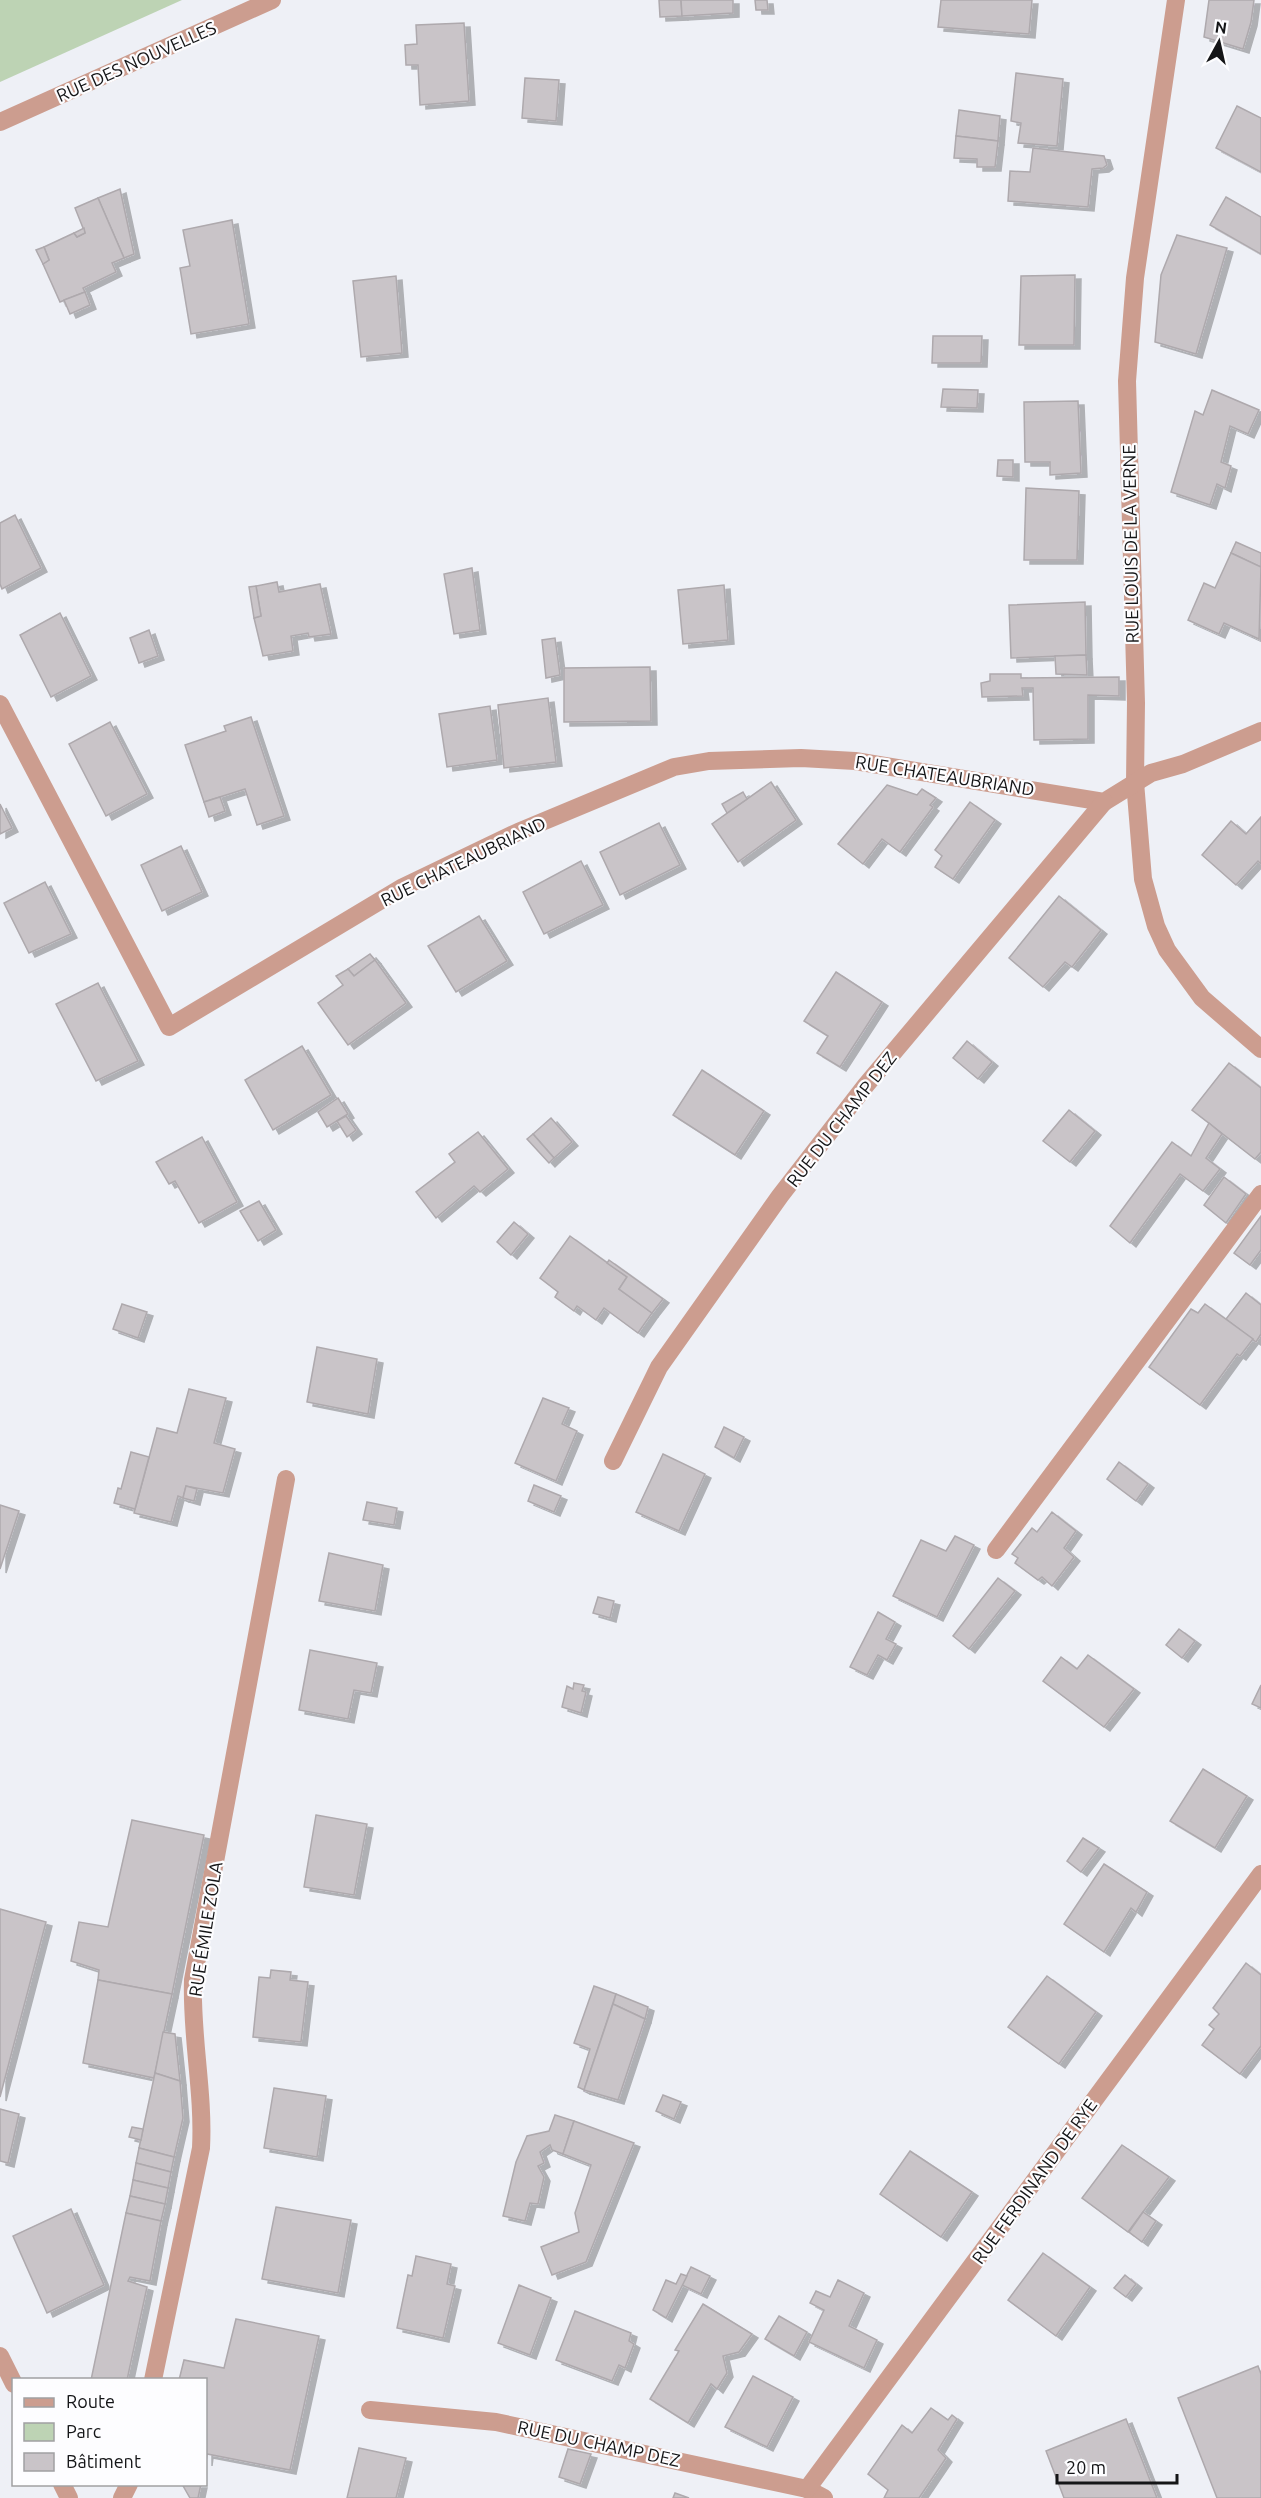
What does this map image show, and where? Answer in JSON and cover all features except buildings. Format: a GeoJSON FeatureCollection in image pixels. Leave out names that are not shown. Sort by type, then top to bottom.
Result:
{"type":"FeatureCollection","features":[{"type":"Feature","properties":{"kind":"street","name":"RUE DES NOUVELLES"},"geometry":{"type":"LineString","coordinates":[[0,122],[272,0]]}},
{"type":"Feature","properties":{"kind":"street","name":"RUE LOUIS DE LA VERNE"},"geometry":{"type":"LineString","coordinates":[[1176,0],[1135,278],[1126,381],[1136,703],[1135,782],[1143,879],[1156,926],[1167,950],[1202,998],[1261,1049]]}},
{"type":"Feature","properties":{"kind":"street","name":"RUE CHATEAUBRIAND"},"geometry":{"type":"LineString","coordinates":[[0,704],[169,1027],[403,887],[518,832],[674,767],[709,761],[801,758],[855,761],[1104,802]]}},
{"type":"Feature","properties":{"kind":"street"},"geometry":{"type":"LineString","coordinates":[[1104,802],[1151,773],[1183,764],[1261,731]]}},
{"type":"Feature","properties":{"kind":"street","name":"RUE DU CHAMP DEZ"},"geometry":{"type":"LineString","coordinates":[[613,1461],[659,1367],[780,1196],[866,1085],[1104,802]]}},
{"type":"Feature","properties":{"kind":"street"},"geometry":{"type":"LineString","coordinates":[[996,1550],[1261,1194]]}},
{"type":"Feature","properties":{"kind":"street","name":"RUE ÉMILE ZOLA"},"geometry":{"type":"LineString","coordinates":[[153,2378],[201,2148],[203,2114],[193,1980],[286,1479]]}},
{"type":"Feature","properties":{"kind":"street","name":"RUE FERDINAND DE RYE"},"geometry":{"type":"LineString","coordinates":[[807,2488],[1261,1874]]}},
{"type":"Feature","properties":{"kind":"street"},"geometry":{"type":"LineString","coordinates":[[0,2356],[12,2380]]}},
{"type":"Feature","properties":{"kind":"street","name":"RUE DU CHAMP DEZ"},"geometry":{"type":"LineString","coordinates":[[370,2410],[496,2422],[807,2488],[824,2498]]}},
{"type":"Feature","properties":{"kind":"green space"},"geometry":{"type":"Polygon","coordinates":[[[0,0],[182,0],[0,82],[0,0]]]}}]}
